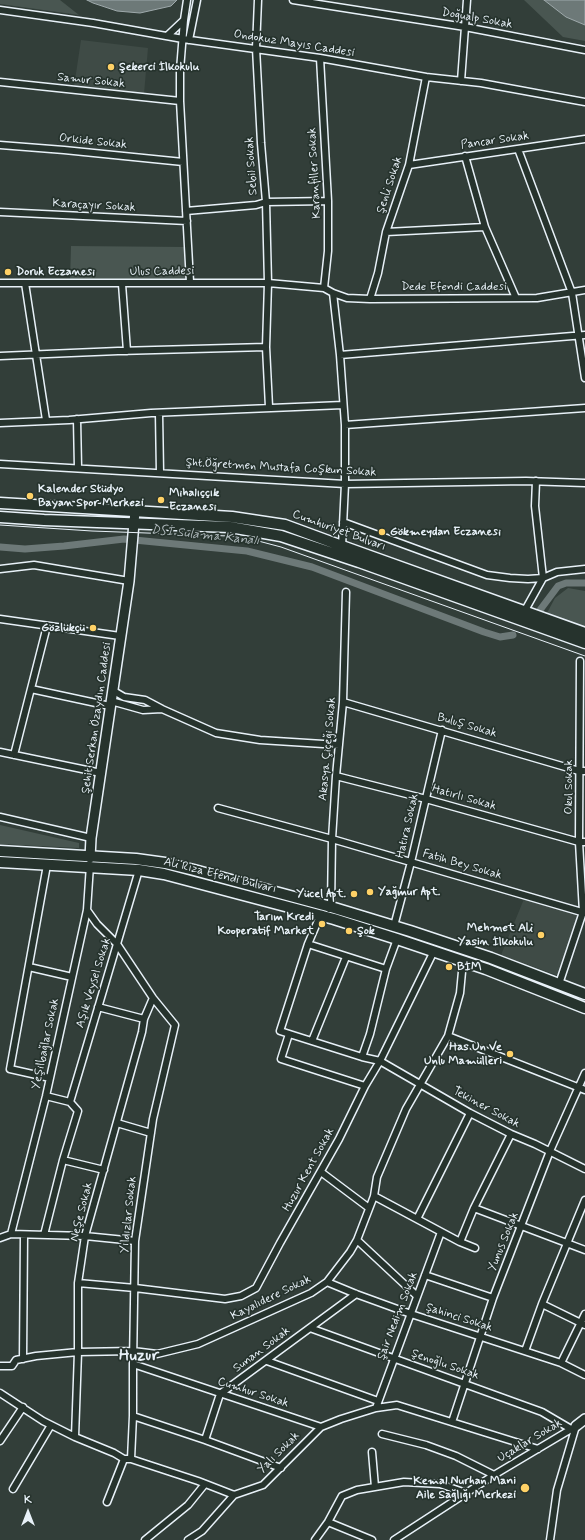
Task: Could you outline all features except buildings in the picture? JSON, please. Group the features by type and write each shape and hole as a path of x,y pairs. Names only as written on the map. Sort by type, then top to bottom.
{"main road":[{"name":"Cumhuriyet Bulvarı","path":"0,503 232,517 285,524 342,546 585,633"},
{"name":"Şehit Serkan Özaydın Caddesi","path":"90,862 91,838 129,581 135,511"},
{"name":"Cumhuriyet Bulvarı","path":"0,517 230,527 281,536 359,562 585,643"},
{"name":"Ali Rıza Efendi Bulvarı","path":"0,851 90,862 164,874 320,916 397,939 463,961 585,1008"},
{"name":"Ali Rıza Efendi Bulvarı","path":"0,862 47,865 131,859 165,863 331,907 394,926 491,958 585,994"},
{"path":"573,1427 585,1419"}],"street":[{"path":"186,39 184,20 187,0"},
{"name":"Sebil Sokak","path":"258,0 256,48 266,202 268,283 266,347 269,407"},
{"name":"Doğualp Sokak","path":"293,0 465,27 585,50"},
{"path":"462,81 468,0"},
{"path":"190,282 180,101 180,70 186,39 196,3"},
{"name":"Ondokuz Mayıs Caddesi","path":"0,10 320,58 426,77 481,83 585,102"},
{"path":"167,36 184,20"},
{"name":"Karanfiller Sokak","path":"320,58 328,201 328,251 324,288"},
{"name":"Şenli Sokak","path":"370,299 378,273 386,232 409,165 426,77"},
{"name":"Samur Sokak","path":"0,82 180,101"},
{"name":"Pancar Sokak","path":"409,165 585,140"},
{"name":"Orkide Sokak","path":"0,145 183,162"},
{"path":"518,149 572,293 582,335 585,378"},
{"path":"465,156 486,227 516,298"},
{"path":"186,212 256,205 266,202 328,201"},
{"name":"Karaçayır Sokak","path":"0,212 187,221"},
{"path":"386,232 486,227"},
{"name":"Ulus Caddesi","path":"0,283 268,283 324,288"},
{"path":"25,283 46,420"},
{"path":"122,284 127,351"},
{"name":"Dede Efendi Caddesi","path":"324,288 347,298 370,299 537,298 585,290"},
{"path":"333,293 340,355 345,425 345,484 342,546"},
{"path":"340,355 582,335"},
{"path":"0,356 36,356 127,351 266,347"},
{"path":"0,423 269,407 343,405"},
{"path":"345,425 585,408"},
{"path":"159,413 160,473"},
{"path":"77,419 78,468"},
{"name":"Şht.Öğretmen Mustafa Coşkun Sokak","path":"0,464 345,484 536,482 585,483"},
{"path":"524,612 542,578 535,506 536,482"},
{"path":"343,522 488,575 519,579 542,578 557,572 583,571"},
{"path":"0,569 34,565 129,581"},
{"name":"Akasya Çiçeği Sokak","path":"331,907 332,839 343,702 346,592"},
{"path":"0,619 120,636"},
{"path":"14,756 47,626"},
{"name":"Okul Sokak","path":"580,662 584,912"},
{"path":"31,689 143,710 162,709"},
{"path":"112,690 124,697 145,700 162,709 216,732 260,740 339,745"},
{"name":"Buluş Sokak","path":"343,702 582,771"},
{"name":"Hatıra Sokak","path":"394,926 411,862 442,730"},
{"path":"0,752 101,773"},
{"name":"Hatırlı Sokak","path":"336,776 426,798 582,842"},
{"name":"Fatih Bey Sokak","path":"218,808 332,839 584,912"},
{"path":"0,817 91,838"},
{"name":"Yeşilbağlar Sokak","path":"11,1234 46,1096 87,910 90,862"},
{"path":"47,865 10,1069 50,1078"},
{"name":"Aşık Veysel Sokak","path":"70,1102 139,870"},
{"path":"331,907 320,916 308,944 386,969"},
{"path":"87,910 97,924 117,944 153,998"},
{"path":"559,984 584,912"},
{"path":"362,1057 386,969 397,939"},
{"name":"Tekiner Sokak","path":"308,944 280,1031 362,1057 380,1061 470,1113 585,1169"},
{"name":"Huzur Kent Sokak","path":"78,1283 226,1299 241,1296 256,1288 280,1243 340,1140 365,1086 380,1061 434,951"},
{"path":"312,1041 346,957"},
{"name":"Kayalıdere Sokak","path":"0,1366 12,1366 16,1360 36,1356 78,1352 133,1351 158,1354 198,1344 311,1293 326,1282 350,1252 357,1240 374,1196 377,1177 406,1109 419,1083 448,1036 460,993 463,961"},
{"path":"29,968 72,977"},
{"name":"Neşe Sokak","path":"75,1437 78,1352 78,1283 85,1236 117,1124 142,1032 144,1019 153,998"},
{"name":"Yıldızlar Sokak","path":"131,1460 135,1240 151,1133 175,1025 153,998"},
{"path":"98,1007 144,1019"},
{"path":"289,1034 280,1059 365,1086"},
{"path":"448,1036 582,1088"},
{"name":"Yunus Sokak","path":"452,1422 493,1298 522,1227 550,1151 582,1088 585,1073"},
{"path":"44,1235 78,1111 70,1102 46,1096"},
{"path":"418,1219 470,1113"},
{"path":"117,1124 151,1133"},
{"path":"460,1242 474,1208 511,1134"},
{"path":"64,1160 104,1170"},
{"path":"321,1172 369,1208"},
{"path":"374,1196 460,1242 475,1248"},
{"path":"525,1351 542,1304 585,1200"},
{"path":"474,1208 585,1250"},
{"name":"Şair Nedim Sokak","path":"376,1408 441,1232"},
{"path":"0,1238 11,1234 85,1236 135,1240"},
{"path":"23,1358 24,1235"},
{"path":"357,1240 418,1296"},
{"path":"425,1275 493,1298"},
{"name":"Şahinci Sokak","path":"326,1282 411,1314 561,1363 585,1375"},
{"name":"Sunan Sokak","path":"220,1394 267,1361 356,1294"},
{"path":"542,1304 583,1324"},
{"path":"561,1363 583,1324 585,1314"},
{"name":"Şenoğlu Sokak","path":"310,1328 394,1359 464,1382 542,1412 573,1427"},
{"path":"267,1361 378,1400"},
{"name":"Cumhur Sokak","path":"133,1364 321,1427"},
{"path":"0,1393 51,1425 75,1437 114,1453 124,1459 205,1484 234,1495 202,1531 188,1540"},
{"path":"205,1440 220,1394"},
{"name":"Yalı Sokak","path":"234,1495 262,1485 321,1427 376,1408 398,1405 538,1449"},
{"path":"0,1441 23,1407"},
{"path":"133,1416 205,1440 280,1468"},
{"path":"13,1488 51,1425"},
{"path":"550,1540 557,1490 573,1427"},
{"name":"Uçaklar Sokak","path":"394,1540 494,1475 573,1427"},
{"path":"382,1434 456,1456 494,1475"},
{"path":"372,1452 375,1487"},
{"path":"107,1502 124,1459"},
{"path":"315,1540 328,1522 342,1496 357,1490 404,1482 440,1484 466,1493"},
{"path":"146,1540 188,1505 205,1484"},
{"path":"328,1522 372,1540"}],"shaded area":[{"path":"0,0 60,0 79,15 0,4"},
{"path":"87,0 177,0 171,6 140,13 117,11"},
{"path":"524,0 585,0 585,41 563,37"},
{"path":"544,0 585,0 585,25 566,17"},
{"name":"Şekerci İlkokulu","path":"81,40 148,48 144,94 74,87"},
{"path":"71,246 185,247 186,279 70,281"},
{"path":"568,588 585,591 585,627 547,613 555,598"},
{"path":"0,825 79,843 79,848 0,844"},
{"name":"Mehmet Ali Yasin İlkokulu","path":"524,899 580,915 559,976 501,955"}],"waterway":[{"name":"DSİ Sulama Kanalı","path":"0,547 25,549 124,539 247,551 312,567 484,632 500,637 513,635"},
{"name":"DSİ Sulama Kanalı","path":"540,610 558,586 566,583 585,583"}],"tram line":[{"path":"0,525 247,538 281,547 585,656"}],"place":[{"name":"Şekerci İlkokulu","path":"111,67"},
{"name":"Doruk Eczanesi","path":"8,272"},
{"name":"Kalender Stüdyo Bayan Spor Merkezi","path":"30,496"},
{"name":"Mihalıççık Eczanesi","path":"161,500"},
{"name":"Gökmeydan Eczanesi","path":"382,532"},
{"name":"Gözlükçü","path":"93,628"},
{"name":"Yağmur Apt.","path":"370,892"},
{"name":"Yücel Apt.","path":"354,894"},
{"name":"Tarım Kredi Kooperatif Market","path":"322,924"},
{"name":"Şok","path":"349,931"},
{"name":"Mehmet Ali Yasin İlkokulu","path":"541,935"},
{"name":"BİM","path":"449,967"},
{"name":"Has Un Ve Unlu Mamülleri","path":"510,1054"},
{"name":"Kemal Nurhan Mani Aile Sağlığı Merkezi","path":"525,1488"}],"district":[{"name":"Huzur","path":"139,1357"}]}
